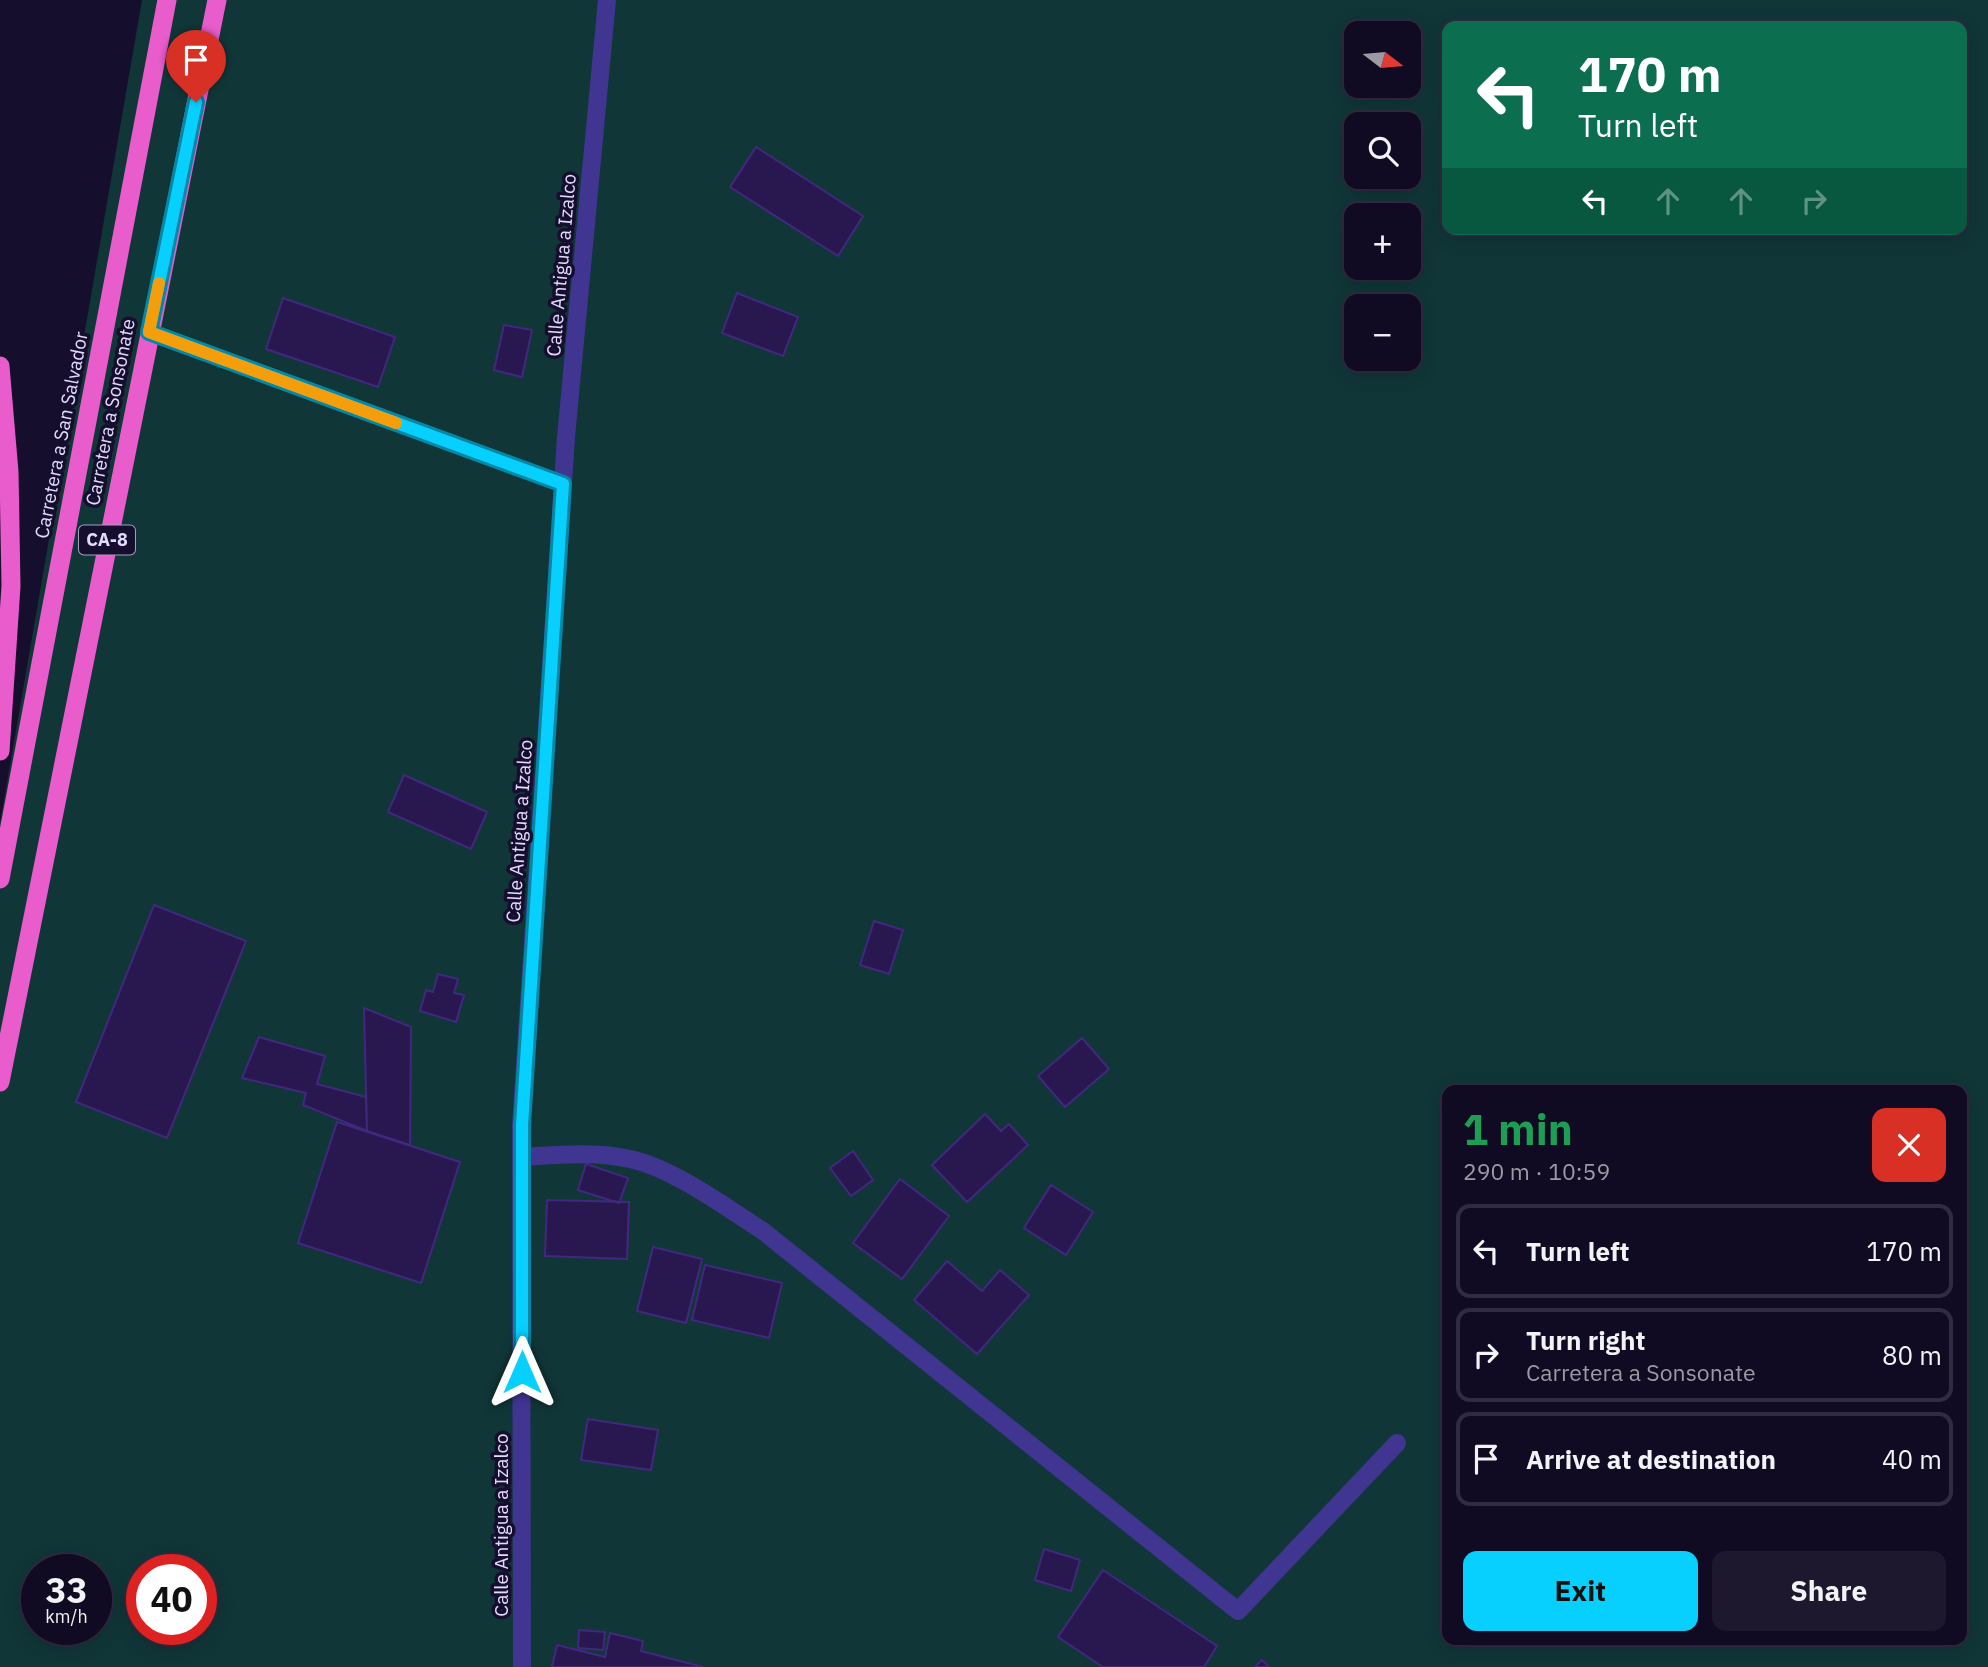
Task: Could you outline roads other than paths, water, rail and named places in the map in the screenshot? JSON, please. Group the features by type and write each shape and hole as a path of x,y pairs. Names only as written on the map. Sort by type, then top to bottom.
{"highway":[{"name":"Carretera a San Salvador","path":"0,880 167,0"},
{"name":"Carretera a Sonsonate","path":"0,1082 218,0"},
{"path":"0,366 9,472 11,586 0,751"}],"street":[{"name":"Calle Antigua a Izalco","path":"522,1667 523,1096 563,484 607,0"},
{"path":"522,1157 598,1155 632,1159 685,1183 763,1231 1238,1611 1397,1443"}],"lane":[{"path":"149,332 563,484"}]}
